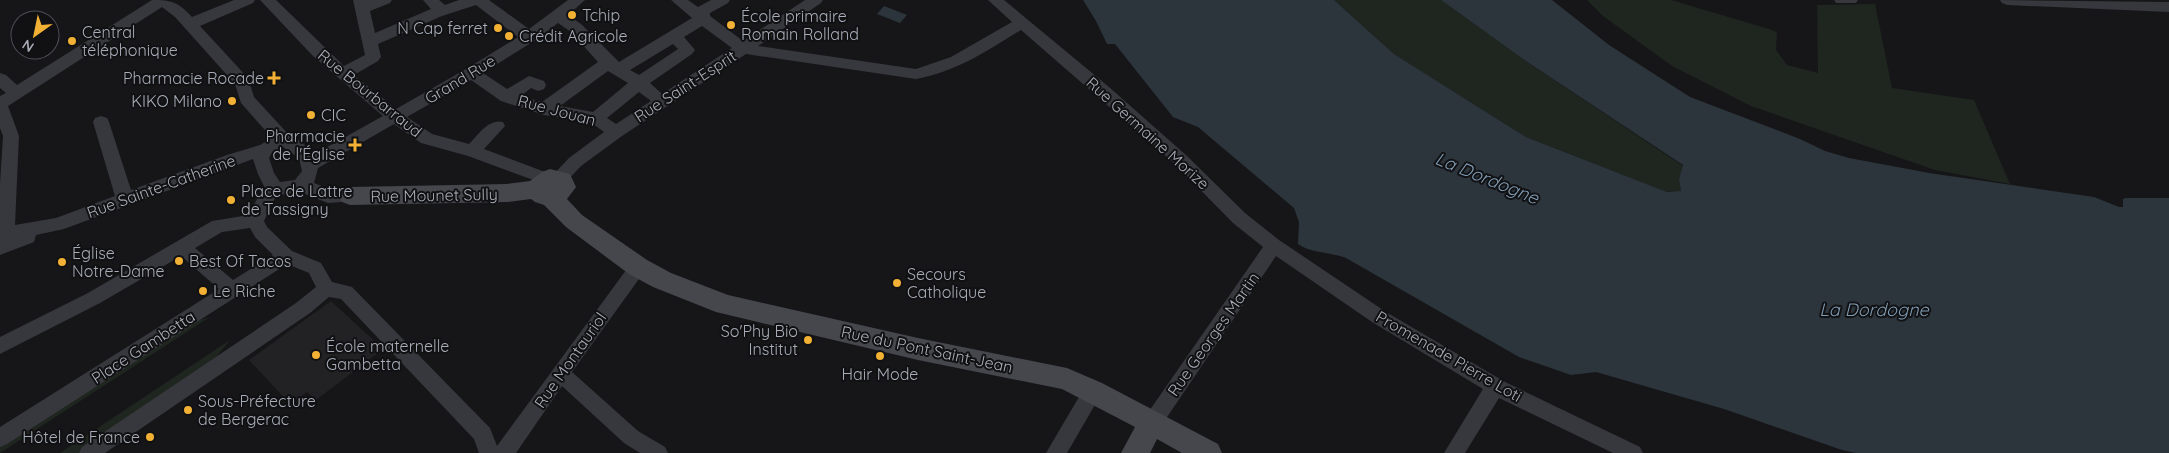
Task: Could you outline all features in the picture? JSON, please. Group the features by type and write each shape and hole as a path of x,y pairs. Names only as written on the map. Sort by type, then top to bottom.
{"street":[{"path":"2,239 11,136 0,105 161,0 180,13 242,82 247,99 283,139 296,144 311,164 311,174 301,186 288,190 274,189"},
{"path":"190,24 248,0"},
{"name":"Rue Bourbarraud","path":"267,0 343,74 395,117 427,139 472,151 552,186"},
{"path":"343,74 373,57 361,4 385,0"},
{"path":"369,42 436,5 443,11 474,0"},
{"path":"478,0 529,37"},
{"path":"678,0 702,20 743,48 766,53 916,74 934,72 951,65 1021,23"},
{"path":"702,20 703,11 723,0"},
{"name":"Rue Saint-Esprit","path":"552,186 575,162 616,132 816,0"},
{"name":"Rue Germaine Morize","path":"995,0 1103,91 1181,160 1239,218 1273,245"},
{"path":"1841,0 1851,0"},
{"path":"2007,0 2169,7"},
{"path":"566,6 576,28 613,67 639,83 661,101"},
{"name":"Grand Rue","path":"311,164 472,73 529,37 566,6"},
{"path":"544,109 613,67 675,36 702,20"},
{"path":"596,118 639,83 687,50 675,36"},
{"name":"Rue Jouan","path":"472,73 507,97 544,109 596,118 616,132"},
{"path":"1,82 16,93"},
{"path":"507,97 529,82 538,85"},
{"path":"101,122 125,199"},
{"path":"472,151 497,126"},
{"path":"274,189 261,158 265,150 283,139"},
{"name":"Rue Sainte-Catherine","path":"2,239 58,224 233,159 265,150"},
{"name":"Rue Mounet Sully","path":"301,186 328,196 350,196 508,193 552,186"},
{"name":"Rue du Pont Saint-Jean","path":"552,186 574,221 638,266 662,280 725,305 918,349 1067,379 1208,453"},
{"path":"255,221 268,196 274,189"},
{"path":"0,346 94,298 218,226 255,221"},
{"path":"255,221 262,232 286,256 314,268 326,289"},
{"name":"Promenade Pierre Loti","path":"1273,245 1379,317 1498,388 1633,453"},
{"name":"Rue Georges Martin","path":"1152,423 1273,245"},
{"path":"182,247 232,290"},
{"name":"Place Gambetta","path":"0,438 286,256"},
{"name":"Rue Montauriol","path":"502,453 507,450 638,266"},
{"path":"89,453 303,308 326,289 346,292 483,434 489,453"},
{"path":"560,373 632,437 658,453"},
{"path":"1454,453 1494,391 1498,388"},
{"path":"1056,453 1093,391"},
{"path":"1135,453 1152,423"}],"shaded area":[{"path":"1334,0 1441,0 1523,59 1683,166 1679,179 1681,191 1667,192 1526,137 1394,54"},
{"path":"1587,0 1671,0 1769,29 1777,32 1776,50 1787,65 1818,73 1817,5 1875,4 1892,88 1974,100 2010,184 1935,170 1751,106 1672,66 1603,16"},
{"name":"École maternelle Gambetta","path":"331,301 383,349 316,400 307,392 290,404 249,360"},
{"path":"210,317 0,453 0,444 181,326"},
{"path":"230,340 212,362 79,453 60,453"}],"water":[{"name":"La Dordogne","path":"1083,0 1334,0 1394,54 1526,137 1667,192 1681,191 1679,179 1683,165 1523,59 1441,0 1552,0 1609,45 1690,97 1800,139 1825,151 1849,158 1929,173 2094,197 2119,207 2123,207 2123,199 2126,198 2169,198 2169,453 1856,453 1842,450 1724,409 1596,372 1571,375 1519,357 1346,258 1308,249 1298,244 1299,222 1294,208 1198,127 1173,117 1115,44 1107,44"},
{"path":"884,6 907,15 900,23 877,14"}],"place":[{"name":"Tchip","path":"572,15"},
{"name":"École primaire Romain Rolland","path":"731,25"},
{"name":"N Cap ferret","path":"498,28"},
{"name":"Crédit Agricole","path":"509,36"},
{"name":"Central téléphonique","path":"72,41"},
{"name":"Pharmacie Rocade","path":"274,78"},
{"name":"KIKO Milano","path":"232,101"},
{"name":"CIC","path":"311,115"},
{"name":"Pharmacie de l'Église","path":"355,145"},
{"name":"Place de Lattre de Tassigny","path":"231,200"},
{"name":"Best Of Tacos","path":"179,261"},
{"name":"Église Notre-Dame","path":"62,262"},
{"name":"Secours Catholique","path":"897,283"},
{"name":"Le Riche","path":"203,291"},
{"name":"So'Phy Bio Institut","path":"808,340"},
{"name":"École maternelle Gambetta","path":"316,355"},
{"name":"Hair Mode","path":"880,356"},
{"name":"Sous-Préfecture de Bergerac","path":"188,410"},
{"name":"Hôtel de France","path":"150,437"}]}
